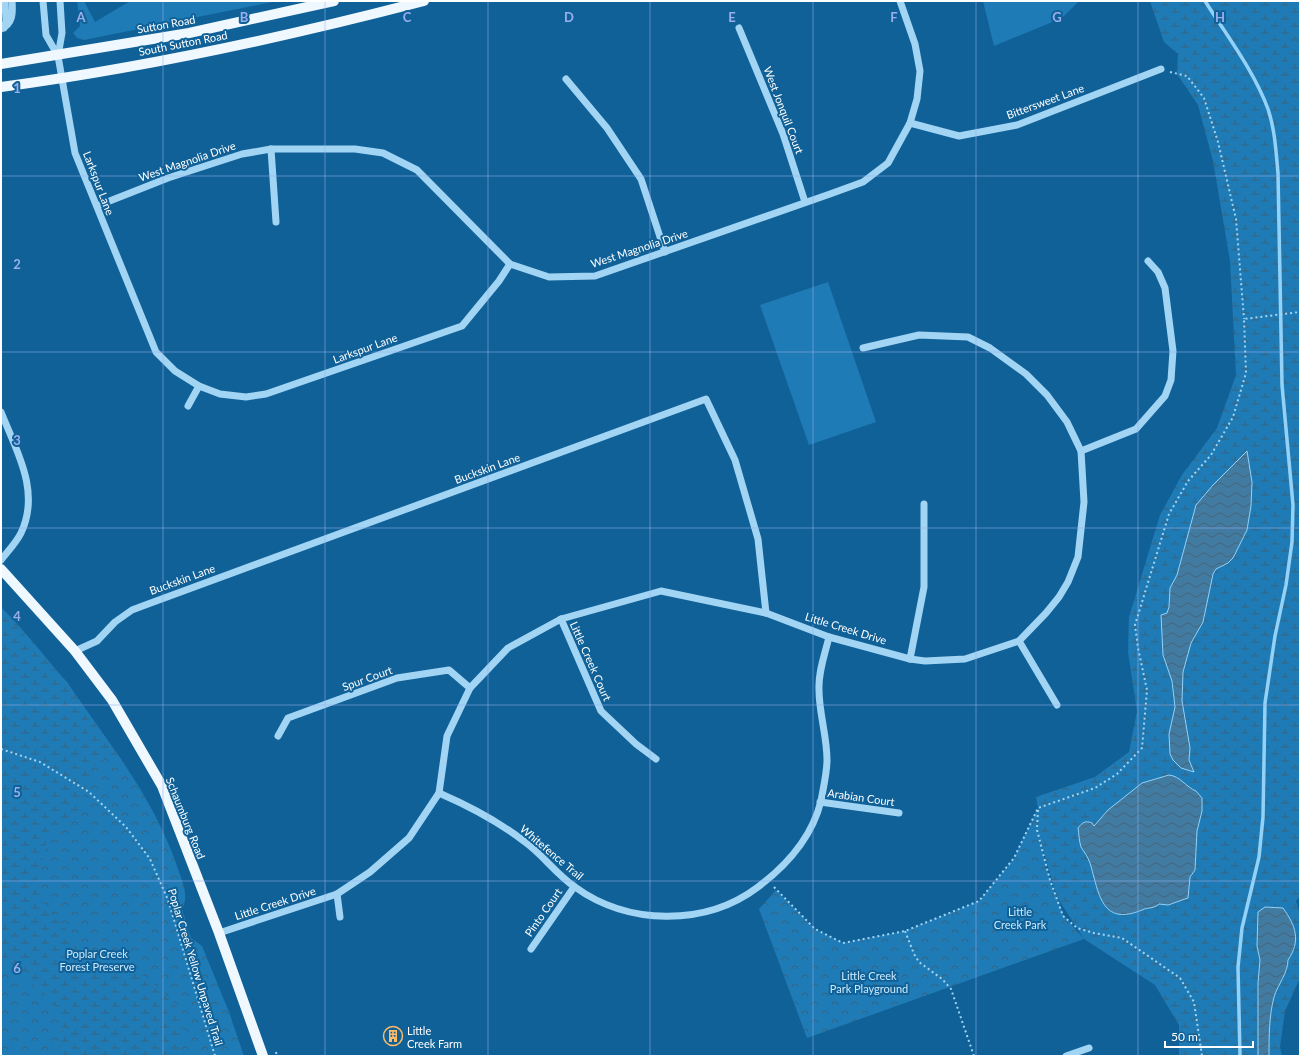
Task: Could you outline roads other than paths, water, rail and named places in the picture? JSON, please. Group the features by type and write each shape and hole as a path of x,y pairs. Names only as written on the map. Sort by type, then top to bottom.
{"main road":[{"name":"Sutton Road","path":"1,64 58,56 189,33 334,1"},
{"name":"South Sutton Road","path":"62,77 157,61 267,38 424,1"},
{"path":"1,87 62,77"},
{"name":"Schaumburg Road","path":"1,570 26,595 74,650 112,700 162,786 219,933 263,1056"}],"street":[{"path":"43,1 46,35 58,56"},
{"path":"58,56 62,32 60,1"},
{"name":"West Magnolia Drive","path":"97,206 212,162 242,154 271,149 355,149 383,153 417,170 510,264 549,277 595,276 863,182 888,163 910,124 917,99 920,71 915,44 900,1"},
{"path":"2,29 12,20 9,2"},
{"name":"West Jonquil Court","path":"738,28 783,134 805,202"},
{"name":"Larkspur Lane","path":"58,56 75,153 156,352 175,371 199,386 220,394 246,397 266,394 462,326 500,281 510,264"},
{"name":"Bittersweet Lane","path":"910,124 959,136 1017,125 1161,69"},
{"path":"566,79 607,128 641,179 665,252"},
{"path":"271,149 276,222"},
{"path":"1081,451 1136,429 1165,396 1171,380 1173,351 1165,288 1158,272 1148,261"},
{"name":"Little Creek Drive","path":"219,933 337,894 370,872 409,838 438,793 447,736 470,688 508,648 561,619 661,590 766,613 829,637 910,659 926,661 965,659 1019,641 1059,597 1068,582 1078,557 1084,502 1081,451 1067,422 1047,395 1026,374 990,348 968,337 919,335 863,348"},
{"path":"188,406 199,386"},
{"name":"Buckskin Lane","path":"74,650 97,641 115,622 132,610 706,399 735,460 758,539 766,613"},
{"path":"1,412 25,473 29,486 29,500 25,524 21,534 1,560"},
{"path":"910,659 924,587 924,504"},
{"name":"Little Creek Court","path":"561,619 601,711 636,744 656,759"},
{"name":"Whitefence Trail","path":"438,793 470,807 510,830 527,843 574,887 615,909 633,913 681,916 716,909 753,891 768,880 792,857 800,845 820,802 827,760 819,689 821,671 829,637"},
{"path":"1019,641 1057,705"},
{"name":"Spur Court","path":"278,736 288,718 396,678 448,670 470,688"},
{"name":"Arabian Court","path":"820,802 899,813"},
{"name":"Pinto Court","path":"531,949 574,887"},
{"path":"337,894 340,917"},
{"path":"1066,1056 1089,1048"}],"water":[{"path":"1247,451 1252,482 1251,506 1247,530 1233,558 1228,563 1216,569 1213,574 1203,622 1191,643 1183,672 1182,701 1190,748 1189,760 1194,772 1181,768 1173,760 1170,754 1169,734 1175,707 1172,681 1163,655 1161,615 1167,613 1169,607 1170,588 1177,575 1196,505 1213,485"},
{"path":"1169,775 1180,779 1196,791 1202,798 1202,811 1197,831 1195,870 1190,877 1188,898 1168,905 1159,904 1155,907 1128,914 1118,914 1110,911 1100,896 1089,861 1081,847 1078,828 1082,823 1086,822 1092,823 1094,826 1108,810 1142,783"},
{"path":"1265,907 1283,908 1294,927 1296,940 1295,946 1288,960 1285,974 1272,1004 1269,1056 1258,1056 1258,983 1260,960 1257,946 1258,912"}],"waterway":[{"path":"1205,1 1240,54 1255,81 1268,109 1274,133 1278,173 1282,385 1293,505 1292,542 1286,585 1275,636 1265,703 1263,817 1259,857 1242,928 1238,967 1240,1056"}],"place":[{"name":"Little Creek Farm","path":"393,1036"}],"park label":[{"name":"Little Creek Park","path":"1020,917"},
{"name":"Poplar Creek Forest Preserve","path":"97,959"},
{"name":"Little Creek Park Playground","path":"869,981"}]}
